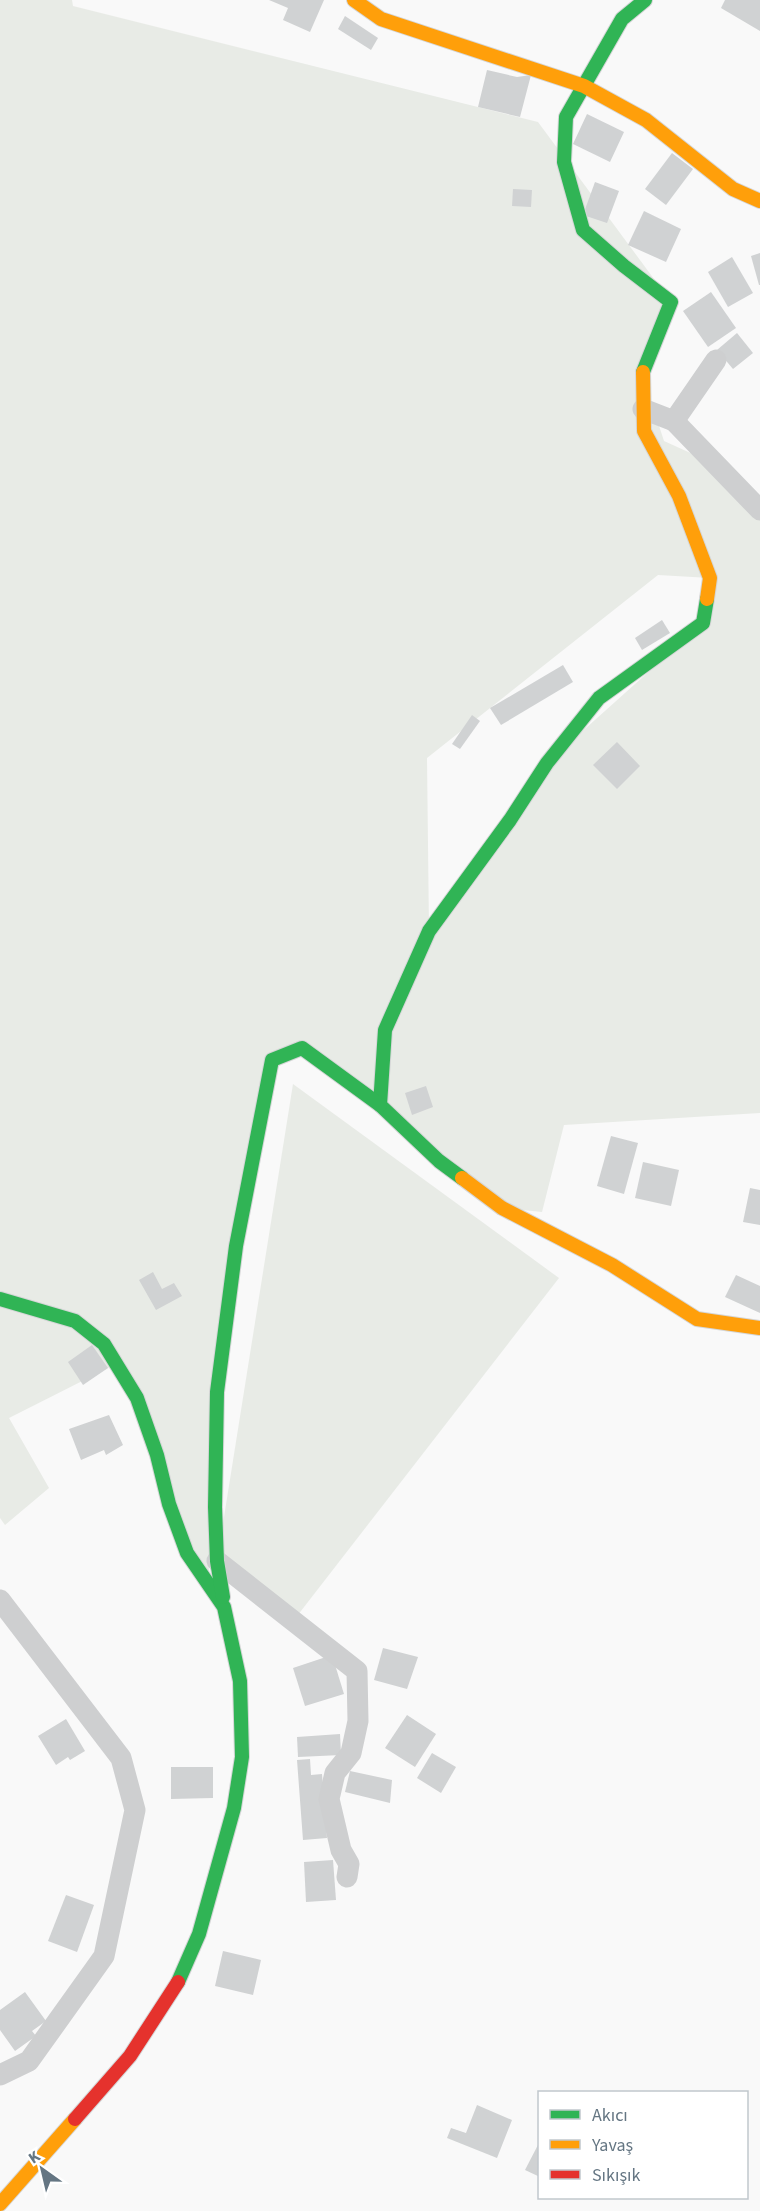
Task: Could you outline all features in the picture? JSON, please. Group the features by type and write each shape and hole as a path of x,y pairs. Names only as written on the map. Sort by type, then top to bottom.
{"street":[{"path":"354,0 381,18 584,86 646,120 733,189 760,201"},
{"path":"380,1106 385,1030 429,931 510,820 547,763 599,698 668,650 703,622 710,578 679,496 644,431 642,374 671,302 624,266 583,230 564,162 566,117 622,19 645,0"},
{"path":"674,421 716,360"},
{"path":"643,409 674,421 760,510"},
{"path":"0,2204 129,2056 178,1983 199,1934 234,1808 242,1757 240,1681 216,1561 217,1392 236,1246 272,1060 302,1048 380,1106 439,1161 502,1208 612,1265 697,1319 760,1328"},
{"path":"0,1299 75,1321 104,1344 137,1398 158,1455 169,1504 187,1553 225,1607"},
{"path":"216,1561 357,1671 358,1721 351,1752 335,1773 329,1799 341,1850 349,1864 347,1877"},
{"path":"0,1600 122,1758 135,1810 104,1956 29,2061 0,2075"}],"shaded area":[{"path":"0,0 72,0 73,6 538,122 671,302 642,374 664,441 717,465 760,520 760,1113 564,1125 542,1212 502,1208 366,1095 302,1048 272,1060 228,1307 208,1583 116,1364 9,1418 49,1488 5,1525 0,1518","holes":["658,575 710,578 703,623 547,763 429,930 427,758"]},
{"path":"293,1084 559,1278 294,1620 217,1561"}],"building":[{"path":"269,0 324,0 310,32 283,20 288,8"},
{"path":"725,0 760,0 760,31 721,8"},
{"path":"345,16 378,38 371,50 338,29"},
{"path":"487,70 517,77 531,75 520,117 478,107"},
{"path":"587,114 624,132 610,162 573,144"},
{"path":"672,153 693,169 666,205 645,189"},
{"path":"595,182 619,191 607,223 583,215"},
{"path":"513,189 532,190 531,207 512,206"},
{"path":"644,211 681,229 666,262 628,245"},
{"path":"760,253 760,285 759,285 751,256"},
{"path":"732,257 753,293 728,307 708,272"},
{"path":"711,292 736,328 708,347 683,311"},
{"path":"737,333 753,353 733,369 717,350"},
{"path":"662,620 670,633 642,650 635,638"},
{"path":"563,665 573,682 501,725 490,708"},
{"path":"472,715 480,721 460,749 452,744"},
{"path":"617,742 640,766 617,789 593,765"},
{"path":"426,1086 433,1107 412,1115 405,1093"},
{"path":"611,1136 638,1143 624,1194 597,1186"},
{"path":"643,1162 679,1170 671,1206 635,1198"},
{"path":"750,1188 760,1190 760,1225 743,1222"},
{"path":"153,1272 162,1289 174,1283 182,1296 156,1310 139,1280"},
{"path":"736,1275 760,1286 760,1313 725,1297"},
{"path":"92,1345 108,1368 83,1385 68,1362"},
{"path":"109,1415 123,1445 106,1455 104,1450 81,1460 69,1429"},
{"path":"383,1648 418,1657 407,1689 374,1680"},
{"path":"332,1655 344,1694 305,1706 293,1668"},
{"path":"407,1715 436,1734 415,1767 385,1748"},
{"path":"66,1719 85,1751 70,1760 68,1757 56,1765 38,1736"},
{"path":"340,1734 341,1755 298,1757 297,1737"},
{"path":"432,1753 456,1767 441,1793 417,1778"},
{"path":"310,1759 311,1775 322,1774 327,1838 303,1840 297,1760"},
{"path":"171,1767 213,1767 213,1798 171,1799"},
{"path":"350,1771 392,1780 390,1803 345,1792"},
{"path":"333,1860 336,1900 306,1902 304,1862"},
{"path":"66,1895 94,1905 77,1952 48,1941"},
{"path":"223,1951 261,1960 253,1995 215,1986"},
{"path":"25,1992 46,2021 32,2031 36,2036 15,2051 0,2030 0,2010"},
{"path":"477,2105 512,2120 497,2158 447,2138 451,2128 466,2133"},
{"path":"538,2145 538,2176 525,2170"}],"traffic: fast":[{"path":"643,372 671,302 624,266 583,230 564,162 566,117 622,19 645,0"},
{"path":"462,1178 439,1161 380,1105 385,1030 429,931 510,820 547,763 599,698 703,623 707,599"},
{"path":"223,1597 217,1561 215,1507 217,1392 236,1246 272,1060 302,1048 380,1105"},
{"path":"0,1299 75,1321 104,1344 137,1398 157,1455 169,1504 187,1553 224,1607 240,1681 242,1757 234,1808 199,1934 178,1982"}],"traffic: slow":[{"path":"354,0 381,19 584,86 646,120 733,189 760,201"},
{"path":"643,372 644,431 679,496 710,578 707,599"},
{"path":"462,1178 502,1208 612,1265 697,1319 760,1328"},
{"path":"0,2204 75,2119"}],"traffic: jam":[{"path":"75,2119 130,2056 178,1982"}]}
